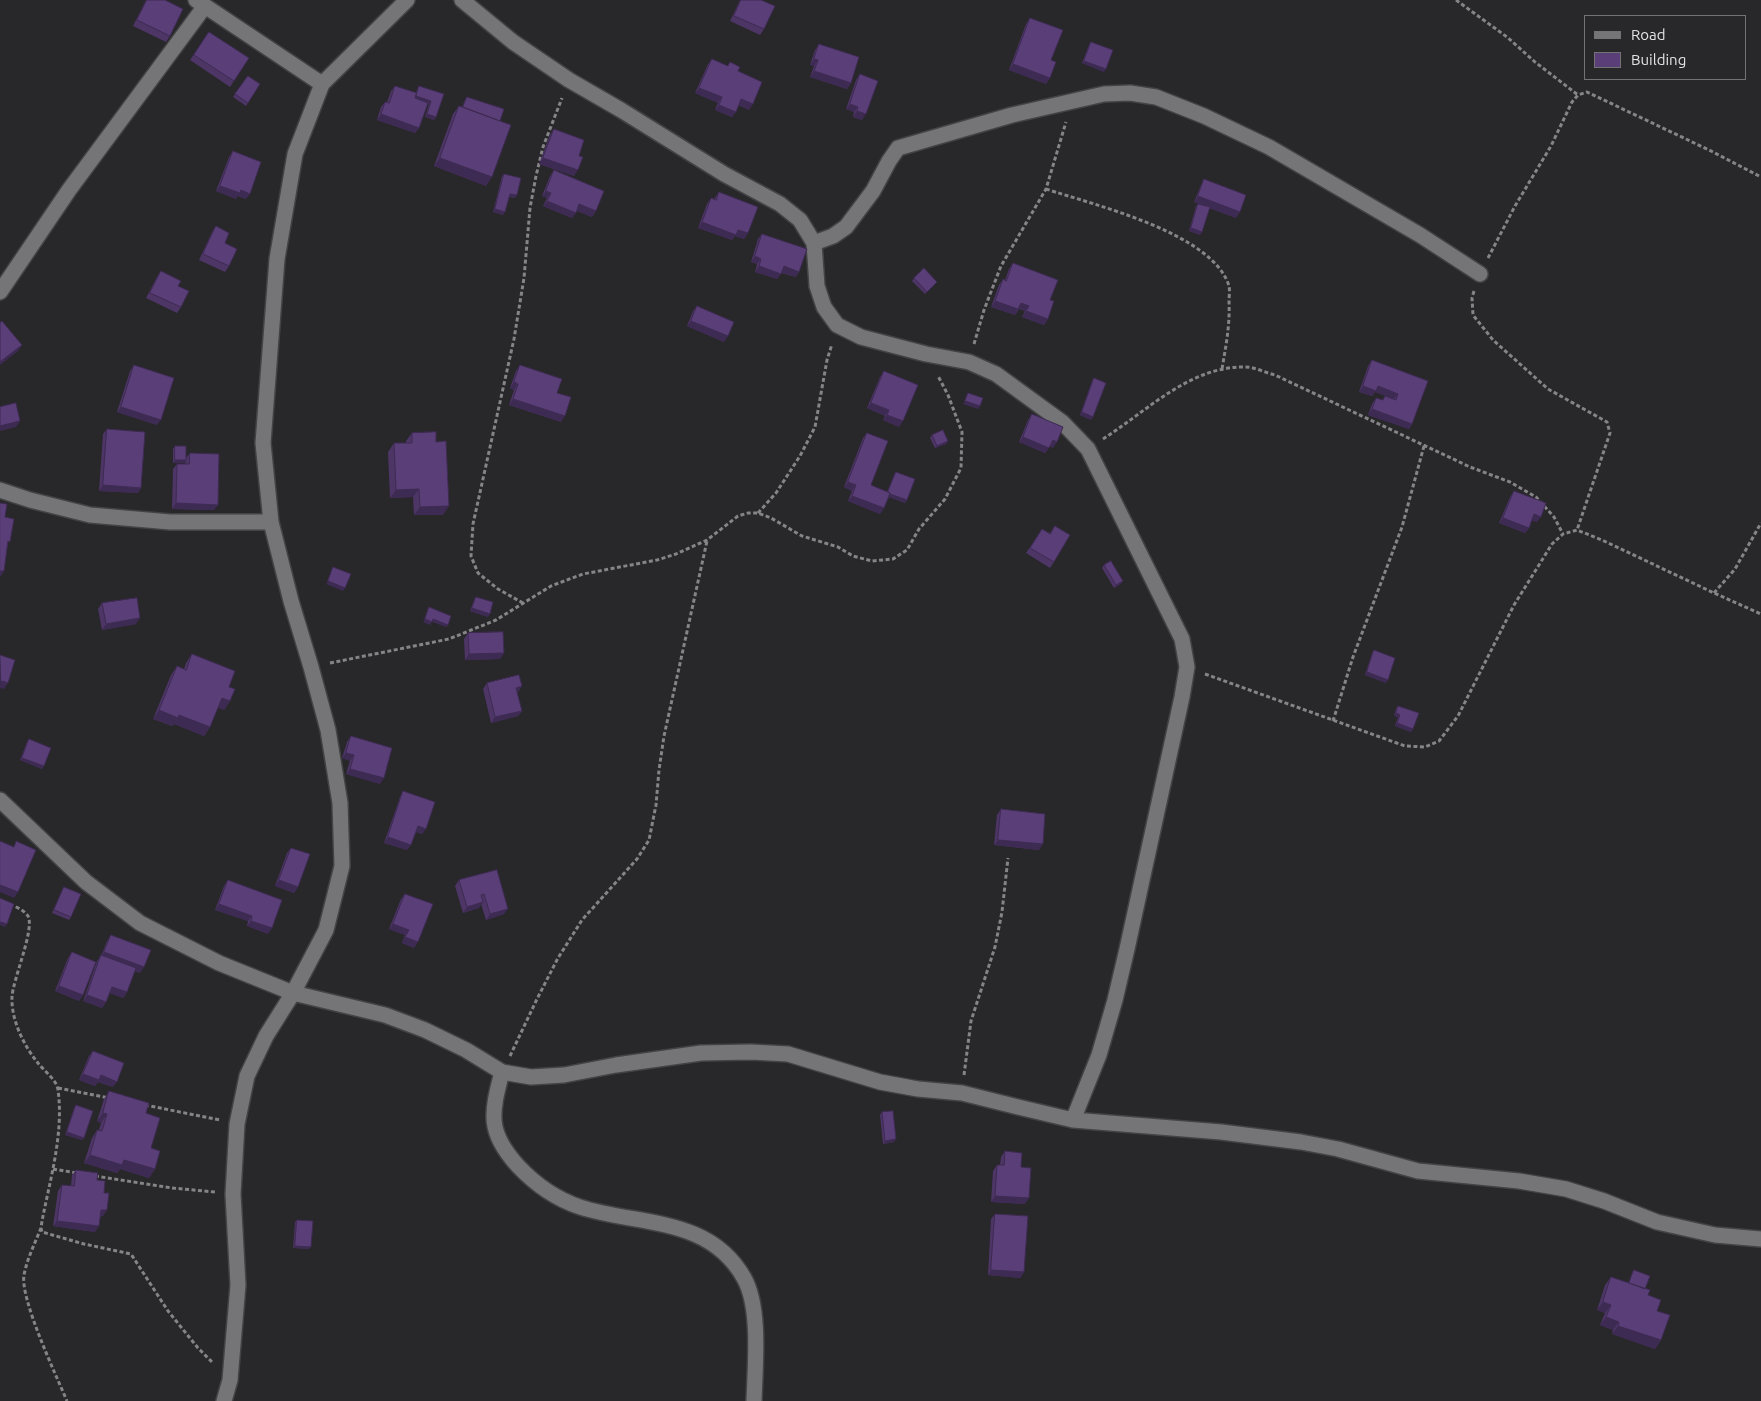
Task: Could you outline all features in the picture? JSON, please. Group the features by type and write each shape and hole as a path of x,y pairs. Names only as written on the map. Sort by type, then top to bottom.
{"street":[{"path":"224,1401 230,1380 238,1285 233,1194 237,1124 247,1076 266,1036 293,993 326,930 342,866 340,803 328,730 291,601 271,522 263,443 277,259 295,154 322,84 407,0"},
{"path":"462,0 513,42 569,80 724,174 780,204 800,220 814,243 817,286 824,307 837,325 862,337 926,354 969,362 996,374 1062,422 1088,449 1182,640 1187,667 1158,811 1115,1000 1100,1055 1073,1120"},
{"path":"0,292 200,3 322,84"},
{"path":"814,243 833,236 846,227 872,191 888,161 898,148 1012,115 1104,94 1130,93 1156,97 1204,116 1269,147 1420,236 1480,274"},
{"path":"0,490 30,500 90,515 170,522 271,522"},
{"path":"1,802 86,882 140,923 219,963 293,993 385,1015 425,1030 466,1050 502,1072 531,1078 564,1076 616,1065 691,1054 751,1052 788,1054 880,1082 918,1089 962,1093 1073,1120 1221,1132 1301,1142 1338,1149 1418,1171 1519,1181 1566,1189 1604,1201 1657,1222 1715,1235 1761,1239"},
{"path":"502,1072 493,1119 495,1133 507,1154 526,1175 548,1192 580,1207 686,1230 711,1243 730,1259 744,1277 753,1297 755,1345 754,1401"}],"path":[{"path":"1456,0 1507,37 1535,62 1578,95"},
{"path":"524,603 498,589 478,573 472,556 473,524 514,339 524,278 530,208 536,176 543,147 569,80"},
{"path":"1577,530 1610,433 1608,422 1548,389 1493,340 1473,315 1472,298 1480,274 1515,206 1551,146 1572,102 1578,95 1588,92 1761,177"},
{"path":"969,362 984,310 1002,266 1046,189 1072,101"},
{"path":"1046,189 1156,226 1190,244 1215,262 1229,286 1230,325 1222,369"},
{"path":"758,513 776,493 800,456 815,427 827,360 837,325"},
{"path":"311,667 449,640 496,620 551,586 583,574 657,560 694,547 707,540 738,516 748,513 758,513 771,518 802,536 838,547 853,556 872,561 893,559 908,550 919,529 946,499 962,468 962,432 948,395 926,354"},
{"path":"1088,449 1176,389 1200,375 1222,369 1247,367 1275,375 1470,467 1510,482 1536,497 1554,516 1563,534"},
{"path":"1333,721 1354,657 1402,527 1424,446"},
{"path":"1714,593 1734,569 1761,523"},
{"path":"1187,667 1405,746 1426,747 1439,741 1458,716 1514,605 1552,544 1563,534 1577,530 1602,540 1761,614"},
{"path":"502,1072 558,958 582,920 637,858 649,840 656,805 664,736 707,540"},
{"path":"962,1093 971,1021 995,947 1002,912 1008,858"},
{"path":"3,900 22,910 28,917 30,926 15,978 12,997 13,1015 28,1048 58,1088 58,1133 53,1169 41,1228 24,1274 24,1288 39,1334 67,1401"},
{"path":"58,1088 112,1098"},
{"path":"140,1104 237,1124"},
{"path":"53,1169 80,1173"},
{"path":"89,1175 172,1188 233,1194"},
{"path":"41,1228 42,1232 52,1235 131,1254 168,1311 198,1348 230,1380"}],"building":[{"path":"147,0 165,0 183,9 170,36 137,20"},
{"path":"741,0 761,0 775,6 764,29 734,16"},
{"path":"1030,18 1063,30 1051,60 1056,62 1050,78 1013,64"},
{"path":"209,32 249,58 234,81 194,55"},
{"path":"1091,42 1113,50 1106,69 1084,61"},
{"path":"819,44 859,57 851,83 814,71 818,60 814,59"},
{"path":"712,59 728,66 730,62 740,67 738,71 762,82 753,104 741,99 736,112 719,105 722,97 699,88"},
{"path":"860,74 878,81 866,114 857,111 858,107 850,104"},
{"path":"248,76 260,84 248,103 235,94"},
{"path":"395,86 417,93 415,98 428,103 419,128 381,114 385,102 389,103"},
{"path":"419,86 444,94 436,117 427,114 431,101 416,96"},
{"path":"467,97 504,109 500,121 463,107"},
{"path":"459,106 511,125 492,177 440,158"},
{"path":"554,129 584,140 579,156 583,157 578,170 543,158"},
{"path":"233,151 261,162 250,194 241,190 240,193 220,186"},
{"path":"554,170 604,191 596,211 579,204 576,213 547,201 551,193 546,191"},
{"path":"504,174 521,178 517,195 510,194 505,212 495,209"},
{"path":"1204,179 1246,195 1240,212 1198,196"},
{"path":"719,192 758,207 748,233 738,230 736,235 702,222 711,198 716,200"},
{"path":"1198,204 1210,207 1202,232 1191,228"},
{"path":"216,226 229,233 225,243 237,249 229,266 203,254"},
{"path":"762,234 807,249 799,272 784,266 781,274 759,266 761,259 755,256"},
{"path":"1013,263 1058,280 1050,300 1054,301 1048,319 1026,311 1029,306 1021,303 1018,309 995,301 1003,279 1006,281"},
{"path":"924,268 937,282 927,292 914,278"},
{"path":"161,271 181,281 178,286 189,291 181,307 150,293"},
{"path":"697,306 734,322 728,336 691,321"},
{"path":"2,321 22,345 0,362 0,323"},
{"path":"1372,360 1428,381 1412,424 1372,409 1376,398 1383,400 1385,396 1396,400 1398,394 1378,386 1376,391 1363,386"},
{"path":"134,365 174,378 161,420 121,407"},
{"path":"520,365 562,379 557,393 571,397 565,416 513,399 518,384 514,382"},
{"path":"884,371 918,385 903,421 887,415 889,410 871,403"},
{"path":"1094,378 1106,383 1093,417 1082,412"},
{"path":"968,393 983,398 980,406 965,401"},
{"path":"16,403 20,421 0,426 0,407"},
{"path":"1032,414 1063,427 1057,442 1053,440 1049,448 1023,437"},
{"path":"107,429 145,432 141,488 103,485"},
{"path":"943,430 948,441 937,446 932,435"},
{"path":"436,432 436,442 446,441 449,506 420,507 419,489 396,490 394,443 412,443 412,433"},
{"path":"867,433 888,441 871,485 890,493 884,508 852,496 856,485 848,482"},
{"path":"175,446 186,446 186,460 175,460"},
{"path":"190,453 219,454 218,505 176,503 177,464 189,464"},
{"path":"896,472 915,479 907,500 888,492"},
{"path":"1514,491 1546,503 1541,517 1534,514 1529,528 1503,518"},
{"path":"0,503 7,504 5,517 14,519 10,542 8,541 4,571 0,571"},
{"path":"1055,526 1070,535 1054,562 1030,548 1042,529 1050,534"},
{"path":"1111,561 1123,581 1116,585 1104,565"},
{"path":"333,567 351,574 345,588 328,581"},
{"path":"476,597 493,602 490,614 472,608"},
{"path":"137,598 140,618 106,624 102,603"},
{"path":"429,607 451,616 448,625 433,619 432,622 425,619"},
{"path":"503,632 504,653 469,654 468,633"},
{"path":"1374,650 1395,658 1388,680 1367,672"},
{"path":"192,654 235,671 229,687 235,689 230,701 222,698 210,727 179,715 178,718 159,710 177,666 186,670"},
{"path":"0,655 15,660 8,683 2,681 1,687"},
{"path":"519,675 522,686 516,688 522,711 495,717 487,683"},
{"path":"1398,706 1419,713 1413,729 1397,723 1400,715 1396,713"},
{"path":"351,736 392,748 384,778 350,769 354,755 346,753"},
{"path":"29,739 51,748 44,766 22,758"},
{"path":"403,791 435,802 426,829 418,826 411,845 388,837"},
{"path":"1001,809 1045,814 1043,844 998,840"},
{"path":"0,841 14,847 16,841 36,850 18,892 0,885"},
{"path":"291,848 310,854 298,887 279,880"},
{"path":"497,870 508,909 490,914 484,894 481,895 483,902 467,907 459,880"},
{"path":"228,880 282,900 272,928 251,921 252,916 219,904"},
{"path":"64,887 81,894 71,917 54,910"},
{"path":"405,894 433,904 418,942 405,937 409,930 393,924"},
{"path":"0,898 14,904 7,924 0,922"},
{"path":"111,935 151,950 144,967 104,952"},
{"path":"72,952 96,962 83,995 59,986"},
{"path":"101,955 136,968 127,992 112,987 106,1002 87,995"},
{"path":"93,1051 124,1063 117,1082 101,1075 99,1080 83,1074"},
{"path":"109,1091 149,1103 146,1113 160,1118 151,1148 160,1151 155,1169 124,1160 122,1165 90,1155 97,1130 102,1131 107,1114 103,1113"},
{"path":"76,1105 93,1111 84,1138 67,1132"},
{"path":"893,1111 896,1139 885,1141 882,1112"},
{"path":"1005,1151 1022,1153 1021,1167 1031,1168 1029,1198 995,1196 997,1165 1004,1165"},
{"path":"76,1170 98,1173 97,1180 105,1181 104,1193 109,1193 107,1210 101,1210 99,1226 57,1221 62,1185 74,1186"},
{"path":"995,1214 1028,1216 1024,1272 991,1270"},
{"path":"297,1220 313,1221 311,1247 295,1246"},
{"path":"1634,1270 1650,1276 1645,1289 1629,1283"},
{"path":"1611,1277 1650,1290 1648,1295 1661,1300 1657,1311 1670,1315 1661,1340 1618,1326 1619,1322 1606,1317 1611,1305 1603,1302"}]}
